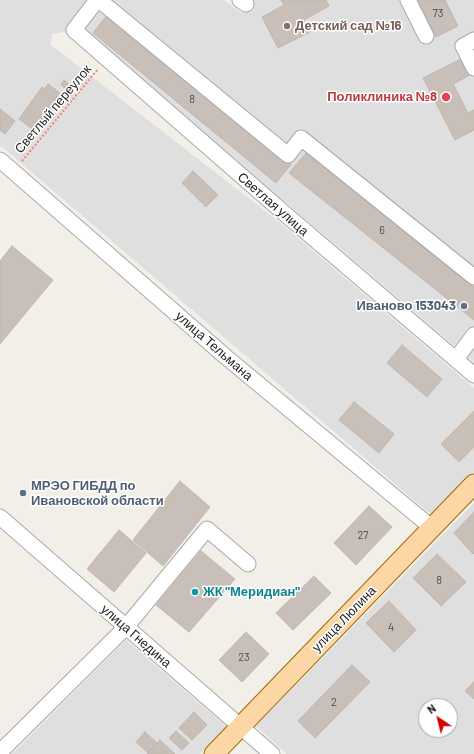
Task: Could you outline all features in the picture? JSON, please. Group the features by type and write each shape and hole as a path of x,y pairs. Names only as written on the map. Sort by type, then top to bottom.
{"main road":[{"name":"улица Люлина","path":"214,754 242,727 431,527 474,484"}],"street":[{"name":"Светлая улица","path":"98,0 74,30 284,213 474,375"},
{"path":"98,0 288,155 301,138 474,277"},
{"path":"408,0 426,36"},
{"path":"474,40 463,46 474,68"},
{"name":"улица Тельмана","path":"0,160 226,357 431,527"},
{"path":"456,359 474,335"},
{"name":"улица Гнедина","path":"0,518 272,754"},
{"path":"0,752 126,627 207,529 248,564"}],"path":[{"name":"Светлый переулок","path":"13,171 107,59"}],"shaded area":[{"path":"0,0 224,0 240,12 254,10 253,0 474,0 474,362 290,206 64,32 52,34 51,45 278,221 474,388 474,472 430,514 0,145"},
{"path":"474,503 474,754 287,754 256,726"},
{"path":"126,640 227,727 200,754 12,754"}],"building":[{"name":"Детский сад №16","path":"281,0 326,0 329,6 304,20 310,32 278,48 262,17 284,5"},
{"path":"418,0 445,0 458,26 436,37"},
{"path":"108,14 291,164 276,183 93,33"},
{"name":"Поликлиника №8","path":"463,58 472,74 453,84 468,113 474,110 474,130 455,140 423,78"},
{"path":"64,80 74,88 70,92 61,85"},
{"path":"48,84 60,93 55,99 57,101 35,131 19,119 42,87 45,89"},
{"path":"0,109 15,121 5,134 0,130"},
{"path":"306,153 474,287 474,320 289,173"},
{"path":"193,171 218,195 206,207 182,183"},
{"path":"12,246 53,280 0,344 0,261"},
{"path":"402,345 442,379 427,397 387,363"},
{"path":"354,402 394,434 379,453 339,420"},
{"path":"474,411 474,447 459,462 441,444"},
{"path":"180,481 210,507 163,566 133,540"},
{"path":"369,506 392,527 356,565 334,543"},
{"path":"474,512 474,553 473,554 454,533"},
{"path":"119,530 146,553 114,592 87,569"},
{"name":"ЖК \"Меридиан\"","path":"201,551 235,579 189,632 156,605"},
{"path":"437,554 466,582 441,606 413,578"},
{"path":"314,576 331,593 293,630 276,613"},
{"path":"389,601 416,630 394,652 366,623"},
{"path":"246,632 269,654 242,682 219,660"},
{"path":"352,665 370,682 315,738 298,721"},
{"path":"474,682 474,699 465,691"},
{"path":"194,712 207,725 192,740 179,728"},
{"path":"176,731 189,743 182,750 169,738"},
{"path":"145,732 157,743 148,753 136,742"},
{"path":"160,740 175,754 147,754"}],"place":[{"name":"Детский сад №16","path":"287,26"},
{"name":"Поликлиника №8","path":"446,97"},
{"name":"Иваново 153043","path":"464,306"},
{"name":"МРЭО ГИБДД по Ивановской области","path":"23,493"},
{"name":"ЖК \"Меридиан\"","path":"195,592"}]}
